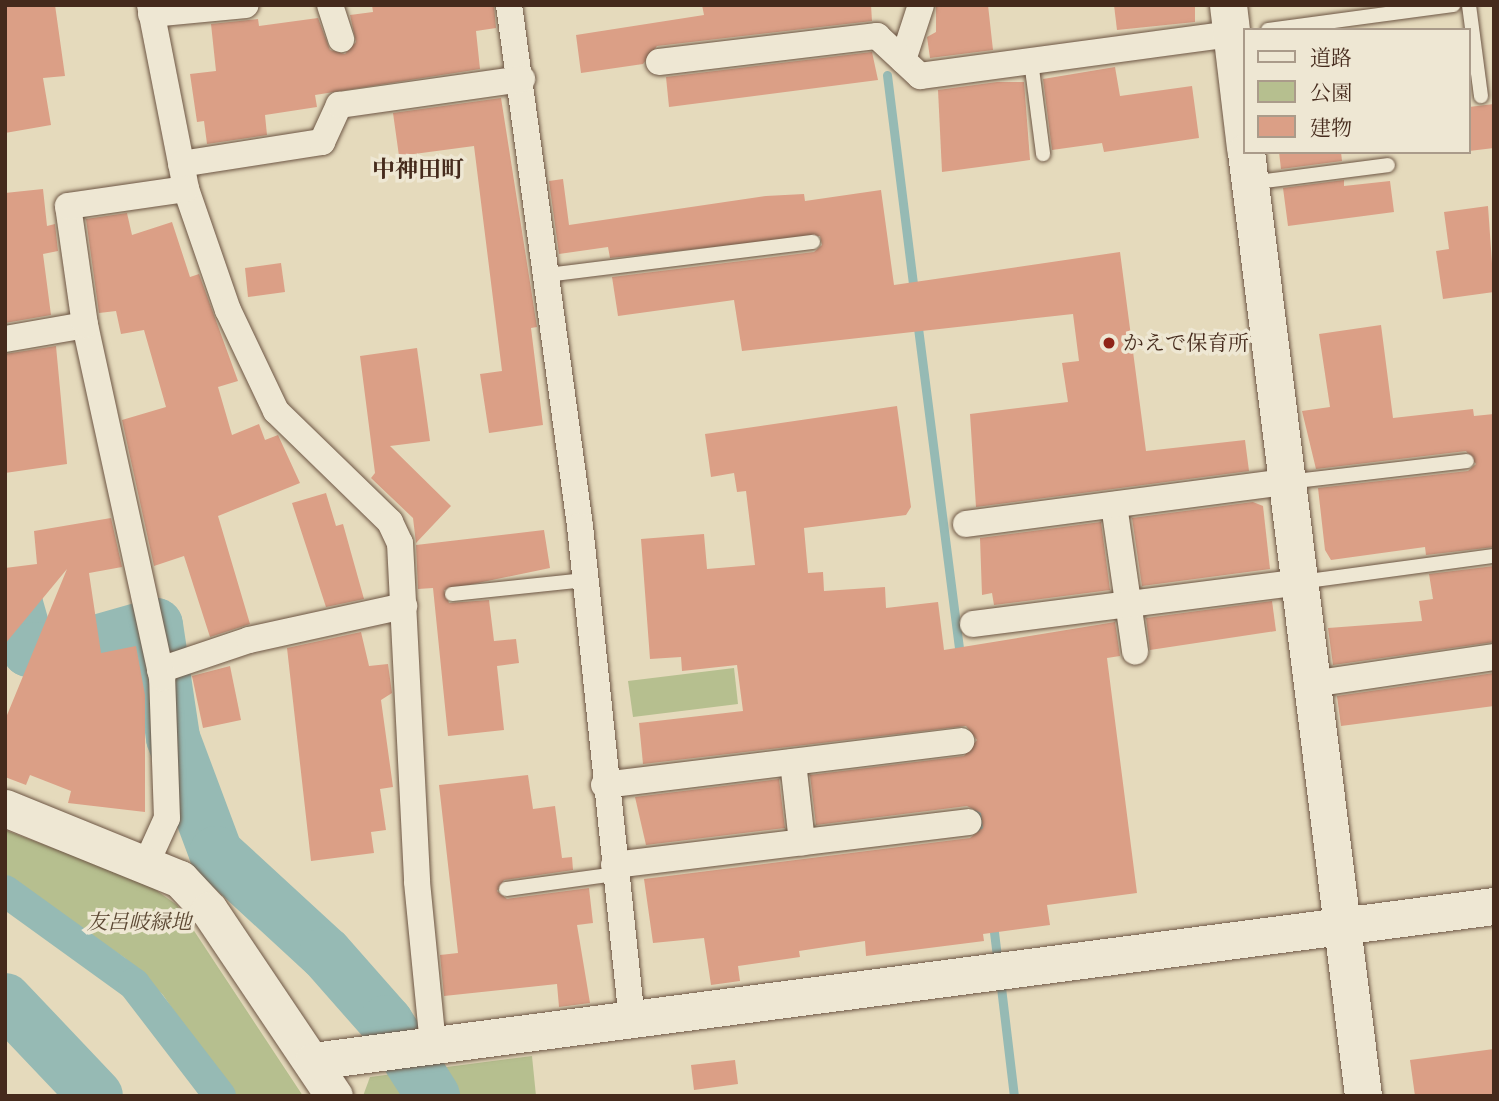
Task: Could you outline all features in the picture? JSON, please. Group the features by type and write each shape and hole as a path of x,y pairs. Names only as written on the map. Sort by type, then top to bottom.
{"street":[{"path":"246,5 150,10 183,176 228,310 275,411 390,522 400,543 417,882 433,1046"},
{"path":"330,5 341,39"},
{"path":"509,5 522,79 586,580 604,785 632,1018"},
{"path":"903,60 921,5"},
{"path":"659,62 877,36 920,76 1031,61 1235,24 1244,127"},
{"path":"147,862 167,818 160,670 85,325 68,206 322,142 339,105 522,79"},
{"path":"1247,161 1363,1096"},
{"path":"5,339 85,325"},
{"path":"967,524 1286,482"},
{"path":"1114,505 1135,651"},
{"path":"973,624 1298,582"},
{"path":"160,670 249,640 404,606"},
{"path":"1312,684 1494,657"},
{"path":"604,785 961,741"},
{"path":"793,762 802,842"},
{"path":"5,807 147,862 180,880 209,910 334,1096"},
{"path":"614,869 968,822"},
{"path":"313,1062 632,1018 1342,929 1494,906"}],"lane":[{"path":"1298,28 1359,24 1452,5"},
{"path":"1469,5 1481,96"},
{"path":"1031,61 1043,154"},
{"path":"1247,161 1388,165"},
{"path":"547,275 813,242"},
{"path":"1286,482 1467,461"},
{"path":"1298,582 1494,556"},
{"path":"452,594 586,580"},
{"path":"506,889 614,869"}],"green space":[{"path":"734,668 738,704 633,717 628,681"},
{"name":"友呂岐緑地","path":"5,830 146,883 177,905 303,1096 232,1096 163,995 125,958 5,878"},
{"path":"532,1056 536,1096 363,1096 370,1077"}],"building":[{"path":"5,5 55,5 65,76 43,78 51,125 5,133"},
{"path":"372,5 494,5 496,28 476,31 480,69 315,95 317,107 265,115 267,135 207,144 204,121 197,122 190,74 216,71 211,24 258,19 259,26 318,18 330,50 345,54 356,42 350,15 373,12"},
{"path":"702,5 871,5 872,21 657,46 643,64 581,73 576,35 704,15"},
{"path":"936,5 988,5 993,50 930,58 927,37 936,32"},
{"path":"1114,5 1195,5 1195,22 1117,30"},
{"path":"872,52 878,80 669,107 666,77"},
{"path":"1115,67 1120,96 1192,86 1199,138 1104,152 1102,143 1052,150 1043,79"},
{"path":"997,82 1024,82 1030,160 942,172 938,90"},
{"path":"501,98 537,327 531,328 543,425 489,433 480,374 502,371 474,146 399,156 393,113"},
{"path":"1494,104 1494,148 1471,151 1471,107"},
{"path":"1279,154 1341,154 1342,161 1281,169"},
{"path":"563,179 569,225 766,196 804,194 805,201 881,190 894,285 1120,252 1146,451 1245,440 1249,471 976,507 970,414 1068,402 1062,363 1079,361 1073,314 742,351 734,300 618,316 612,277 814,252 822,245 820,236 610,258 608,247 559,254 549,181"},
{"path":"1344,180 1344,186 1390,181 1394,212 1288,226 1283,188"},
{"path":"43,189 47,226 55,224 58,251 43,254 51,315 5,323 5,193"},
{"path":"1488,206 1494,292 1443,299 1436,251 1449,249 1444,212"},
{"path":"127,213 132,235 172,222 190,277 199,274 238,381 218,387 232,435 259,424 265,440 278,435 300,483 218,516 250,624 210,637 184,556 154,566 122,420 166,407 144,330 121,334 116,311 99,313 86,219"},
{"path":"281,263 285,292 248,297 245,268"},
{"path":"1381,325 1393,418 1473,409 1474,416 1494,414 1494,547 1426,555 1425,547 1331,560 1325,550 1318,488 1468,471 1476,464 1466,451 1316,469 1302,411 1330,407 1319,334"},
{"path":"56,346 67,464 5,473 5,354"},
{"path":"417,348 430,441 390,446 451,506 416,543 413,518 371,478 375,473 360,356"},
{"path":"897,406 911,507 906,515 804,528 808,573 823,572 824,591 885,587 886,608 938,602 944,650 1115,622 1120,656 1107,658 1137,893 1047,905 1050,925 983,934 984,941 866,956 865,941 799,951 800,957 738,966 740,981 711,985 704,938 653,943 644,879 970,838 983,828 981,813 967,806 816,825 810,775 964,756 977,740 966,726 643,764 639,723 743,711 737,665 682,671 681,657 650,659 641,539 704,534 707,569 755,565 746,491 737,492 734,473 711,477 705,434"},
{"path":"326,493 336,526 343,524 364,599 326,607 292,503"},
{"path":"1253,502 1263,506 1270,569 1142,586 1132,518"},
{"path":"111,518 122,567 89,573 101,653 136,646 145,695 145,812 68,803 71,791 30,775 26,785 5,777 5,720 67,569 5,644 5,568 37,564 34,531"},
{"path":"1101,522 1110,590 994,605 992,593 982,595 980,538"},
{"path":"544,530 550,568 444,590 449,603 489,600 494,641 516,639 519,663 497,666 504,730 448,736 433,588 418,589 416,545"},
{"path":"1494,566 1494,642 1333,665 1328,628 1422,621 1419,601 1433,599 1429,574"},
{"path":"1272,601 1276,631 1150,650 1146,618"},
{"path":"361,632 369,666 388,664 392,693 381,700 393,787 380,789 386,830 371,832 374,853 311,861 287,648"},
{"path":"230,666 241,720 203,728 192,676"},
{"path":"1494,673 1494,706 1341,726 1337,696"},
{"path":"528,775 533,809 555,806 562,858 572,857 573,870 504,880 497,891 507,899 589,888 593,923 577,925 590,1003 559,1007 557,984 444,996 440,955 458,953 439,785"},
{"path":"779,779 785,828 646,845 635,797"},
{"path":"1494,1049 1494,1096 1415,1096 1410,1060"},
{"path":"735,1060 738,1084 694,1090 691,1065"}],"waterway":[{"path":"887,75 914,292"},
{"path":"917,320 960,656"},
{"path":"5,605 16,604 29,650 75,648 156,625 173,738 216,853 326,954 386,1022 433,1096"},
{"path":"978,802 983,840"},
{"path":"5,891 134,984 220,1096"},
{"path":"993,924 998,962"},
{"path":"1000,979 1014,1096"},
{"path":"5,1000 96,1096"}],"place":[{"name":"かえで保育所","path":"1109,343"}],"district":[{"name":"中神田町","path":"418,169"}]}
